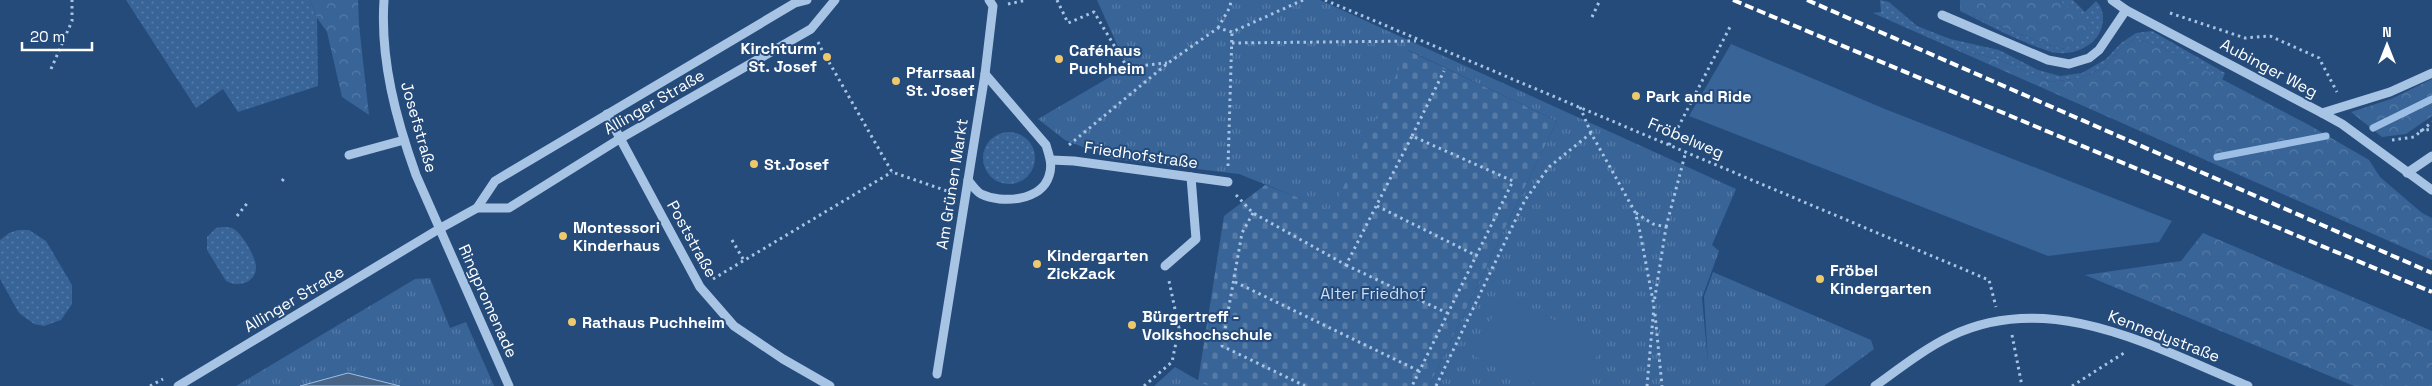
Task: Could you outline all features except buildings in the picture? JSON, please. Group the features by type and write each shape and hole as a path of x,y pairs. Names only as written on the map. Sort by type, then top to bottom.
{"street":[{"name":"Josefstraße","path":"384,0 384,37 393,102 404,140 439,229"},
{"name":"Allinger Straße","path":"178,386 477,208 495,180 796,3 807,0"},
{"name":"Allinger Straße","path":"477,208 509,208 621,138 811,29 835,0"},
{"name":"Am Grünen Markt","path":"937,374 985,74 993,6 989,0"},
{"name":"Aubinger Weg","path":"2112,0 2126,10 2342,124 2406,173 2432,190"},
{"path":"1942,15 2048,60 2069,64 2089,58 2099,50 2126,10"},
{"path":"2322,113 2390,92 2432,73"},
{"path":"968,180 980,193 994,199 1019,199 1037,192 1049,177 1051,160 1046,145 985,74"},
{"name":"Poststraße","path":"607,114 700,287 734,326 783,359 830,386"},
{"path":"349,155 404,140"},
{"path":"2406,173 2432,156"},
{"name":"Friedhofstraße","path":"1051,160 1074,161 1228,182"},
{"path":"1165,266 1196,238 1190,177"},
{"name":"Ringpromenade","path":"439,229 509,386"},
{"name":"Kennedystraße","path":"1875,386 1931,346 1953,335 1984,325 2009,320 2069,320 2100,327 2130,337 2230,383 2248,386"}],"path":[{"path":"51,70 72,21 72,0"},
{"path":"1056,0 1068,23 1094,12 1127,67 1168,63"},
{"path":"1051,160 1168,63 1218,28 1230,7 1231,0"},
{"path":"1218,28 1232,32 1303,0"},
{"name":"Fröbelweg","path":"1325,0 1990,280 1995,307 2007,308 2009,320"},
{"path":"1592,16 1600,0"},
{"path":"2169,13 2245,38 2270,36 2319,58 2338,95 2341,108"},
{"path":"1669,145 1731,25"},
{"path":"1232,32 1228,182 1242,203 1253,213 1346,265 1447,313"},
{"path":"1232,43 1418,40"},
{"path":"819,44 822,50"},
{"path":"829,62 892,172 966,195"},
{"path":"1346,265 1444,71"},
{"path":"1580,106 1590,133 1635,212 1654,306 1662,386"},
{"path":"2390,140 2414,137 2432,122"},
{"path":"2420,131 2432,129"},
{"path":"1436,386 1525,200 1549,167 1590,133"},
{"path":"1412,136 1513,181 1412,386"},
{"path":"1647,386 1654,306 1666,227 1686,151"},
{"path":"700,287 743,259 892,172"},
{"path":"282,181 286,176"},
{"path":"237,216 248,201"},
{"path":"1377,206 1477,256"},
{"path":"1635,212 1653,224 1666,227"},
{"path":"1253,213 1242,234 1235,282 1222,346 1305,386"},
{"path":"732,240 743,259"},
{"path":"1144,386 1172,362 1179,328 1165,266"},
{"path":"1235,282 1419,371"},
{"path":"2009,320 2022,386"},
{"path":"2072,386 2123,354 2130,337"}],"green space":[{"path":"126,0 310,0 317,18 318,86 238,112 223,89 196,108"},
{"path":"310,0 358,0 369,115 342,97 327,32 317,18"},
{"path":"1097,0 1320,0 1736,189 1712,245 1719,251 1702,298 1708,363 1704,297 1713,272 1871,340 1874,349 1824,386 1429,386 1557,121 1408,50 1332,211 1239,174 1113,159 1065,140 1038,119 1127,67"},
{"path":"1880,0 1889,2 1917,26 1950,39 1999,50 2038,70 2060,76 2082,73 2106,59 2121,43 2136,33 2152,31 2225,73 2222,80 2161,47 2136,38 2119,50 2104,68 2080,78 2050,82 1998,59 1952,48 1873,13 1881,12"},
{"path":"1960,0 2059,0 2090,24 2077,42 2065,49 2048,45 1960,11"},
{"path":"2059,0 2073,0 2085,12 2096,1 2102,9 2103,22 2099,34 2088,45 2073,52 2056,53 2048,51 2015,38 1960,11 2048,45 2065,49 2062,2"},
{"path":"2136,38 2161,47 2309,125 2369,160 2380,177 2422,213 2432,218 2432,260 1952,48 1998,59 2050,82 2080,78 2104,68 2119,50"},
{"path":"1731,44 1885,109 2172,221 2159,242 2048,256 1689,116"},
{"name":"Alter Friedhof","path":"1407,50 1557,121 1429,386 1208,386 1198,381 1224,216 1265,185 1332,210"},
{"path":"2432,79 2432,116 2406,134 2382,137 2351,112 2391,99"},
{"path":"1009,132 1023,136 1031,144 1035,158 1031,172 1023,180 1009,184 995,180 987,172 983,158 987,144 995,136"},
{"path":"216,228 234,229 248,246 254,258 255,272 253,277 246,283 236,284 226,281 207,250 207,237"},
{"path":"18,230 29,230 46,241 72,285 72,304 61,320 44,326 34,324 19,313 0,279 0,240 9,233"},
{"path":"2203,233 2432,331 2432,386 2354,386 2085,275 2181,261"},
{"path":"430,278 450,328 466,322 494,386 236,386 415,279"},
{"path":"1502,296 1603,342 1583,386 1540,386 1474,356"},
{"path":"1175,367 1208,386 1154,386"}],"shaded area":[{"path":"348,373 400,386 300,386"}],"waterway":[{"path":"2373,128 2432,99"},
{"path":"2217,157 2326,136"}],"railway":[{"path":"1733,0 2432,292"},
{"path":"1807,0 2432,273"}],"place":[{"name":"Kirchturm St. Josef","path":"827,57"},
{"name":"Caféhaus Puchheim","path":"1059,59"},
{"name":"Pfarrsaal St. Josef","path":"896,81"},
{"name":"Park and Ride","path":"1636,96"},
{"name":"St.Josef","path":"754,164"},
{"name":"Montessori Kinderhaus","path":"563,236"},
{"name":"Kindergarten ZickZack","path":"1037,264"},
{"name":"Fröbel Kindergarten","path":"1820,279"},
{"name":"Rathaus Puchheim","path":"572,322"},
{"name":"Bürgertreff - Volkshochschule","path":"1132,325"}]}
